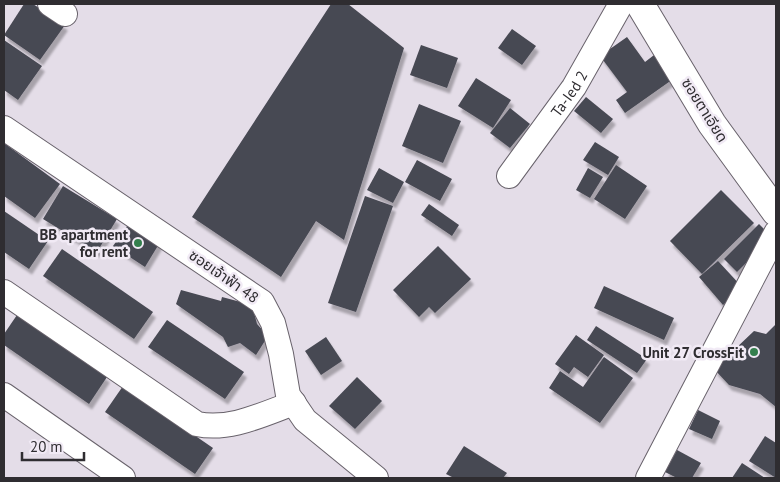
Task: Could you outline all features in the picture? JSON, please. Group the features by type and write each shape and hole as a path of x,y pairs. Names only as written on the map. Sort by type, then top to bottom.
{"street":[{"name":"Ta-Ied 2","path":"509,176 574,87 621,4"},
{"name":"ซอยตาเอียด","path":"640,4 712,124 772,198"},
{"name":"ซอยเจ้าฟ้า 48","path":"4,128 262,302 273,323 282,354 288,394 304,420 332,445 376,478"},
{"path":"648,478 776,233"},
{"path":"4,292 197,424 208,427 227,425 294,403"},
{"path":"4,395 123,478"}],"building":[{"path":"24,4 33,4 65,25 40,60 4,35"},
{"path":"331,4 348,4 404,48 344,240 316,221 281,277 192,217"},
{"path":"512,29 536,46 522,65 498,48"},
{"path":"627,37 645,62 658,52 676,77 625,113 616,100 627,92 600,56"},
{"path":"4,40 42,66 18,100 4,90"},
{"path":"421,45 458,58 447,88 410,75"},
{"path":"476,78 511,100 493,128 458,106"},
{"path":"586,97 613,119 601,133 574,111"},
{"path":"419,104 461,121 443,163 402,146"},
{"path":"510,108 530,124 510,148 490,133"},
{"path":"595,142 619,157 608,175 583,160"},
{"path":"4,143 60,184 35,218 4,196"},
{"path":"417,160 452,179 440,201 405,182"},
{"path":"616,165 647,186 625,219 594,199"},
{"path":"379,168 404,182 393,203 367,190"},
{"path":"588,168 603,177 590,198 576,190"},
{"path":"63,186 117,219 97,252 43,219"},
{"path":"721,190 754,223 702,274 670,241"},
{"path":"365,196 393,206 356,312 328,303"},
{"path":"429,204 459,225 452,236 421,215"},
{"path":"4,211 48,241 29,269 4,252"},
{"name":"BB apartment for rent","path":"132,219 162,239 145,267 113,246"},
{"path":"759,224 772,237 737,272 724,259"},
{"path":"438,246 471,279 435,313 429,307 419,317 393,290"},
{"path":"62,249 153,312 134,339 43,276"},
{"path":"718,261 743,288 723,305 699,277"},
{"path":"604,286 674,318 664,340 594,308"},
{"path":"181,290 221,301 222,297 252,305 257,324 268,336 256,355 240,343 228,347 223,337 176,304"},
{"path":"17,315 107,377 89,404 4,345 4,334"},
{"path":"167,320 244,372 225,399 148,347"},
{"name":"Unit 27 CrossFit","path":"776,324 776,407 760,394 729,385 714,369 754,331 766,334"},
{"path":"596,326 647,359 637,373 587,340"},
{"path":"576,335 604,355 588,377 574,367 569,374 555,364"},
{"path":"326,337 342,361 321,375 305,351"},
{"path":"604,357 633,378 600,423 549,388 560,371 583,387"},
{"path":"357,377 382,401 355,429 329,406"},
{"path":"123,386 213,448 195,474 105,412"},
{"path":"698,410 720,421 712,439 689,429"},
{"path":"765,436 776,443 776,478 749,461"},
{"path":"464,446 507,473 503,478 454,478 446,474"},
{"path":"677,450 701,463 692,478 677,478 665,472"},
{"path":"742,463 765,478 732,478"}],"place":[{"name":"BB apartment for rent","path":"138,243"},
{"name":"Unit 27 CrossFit","path":"754,352"}]}
